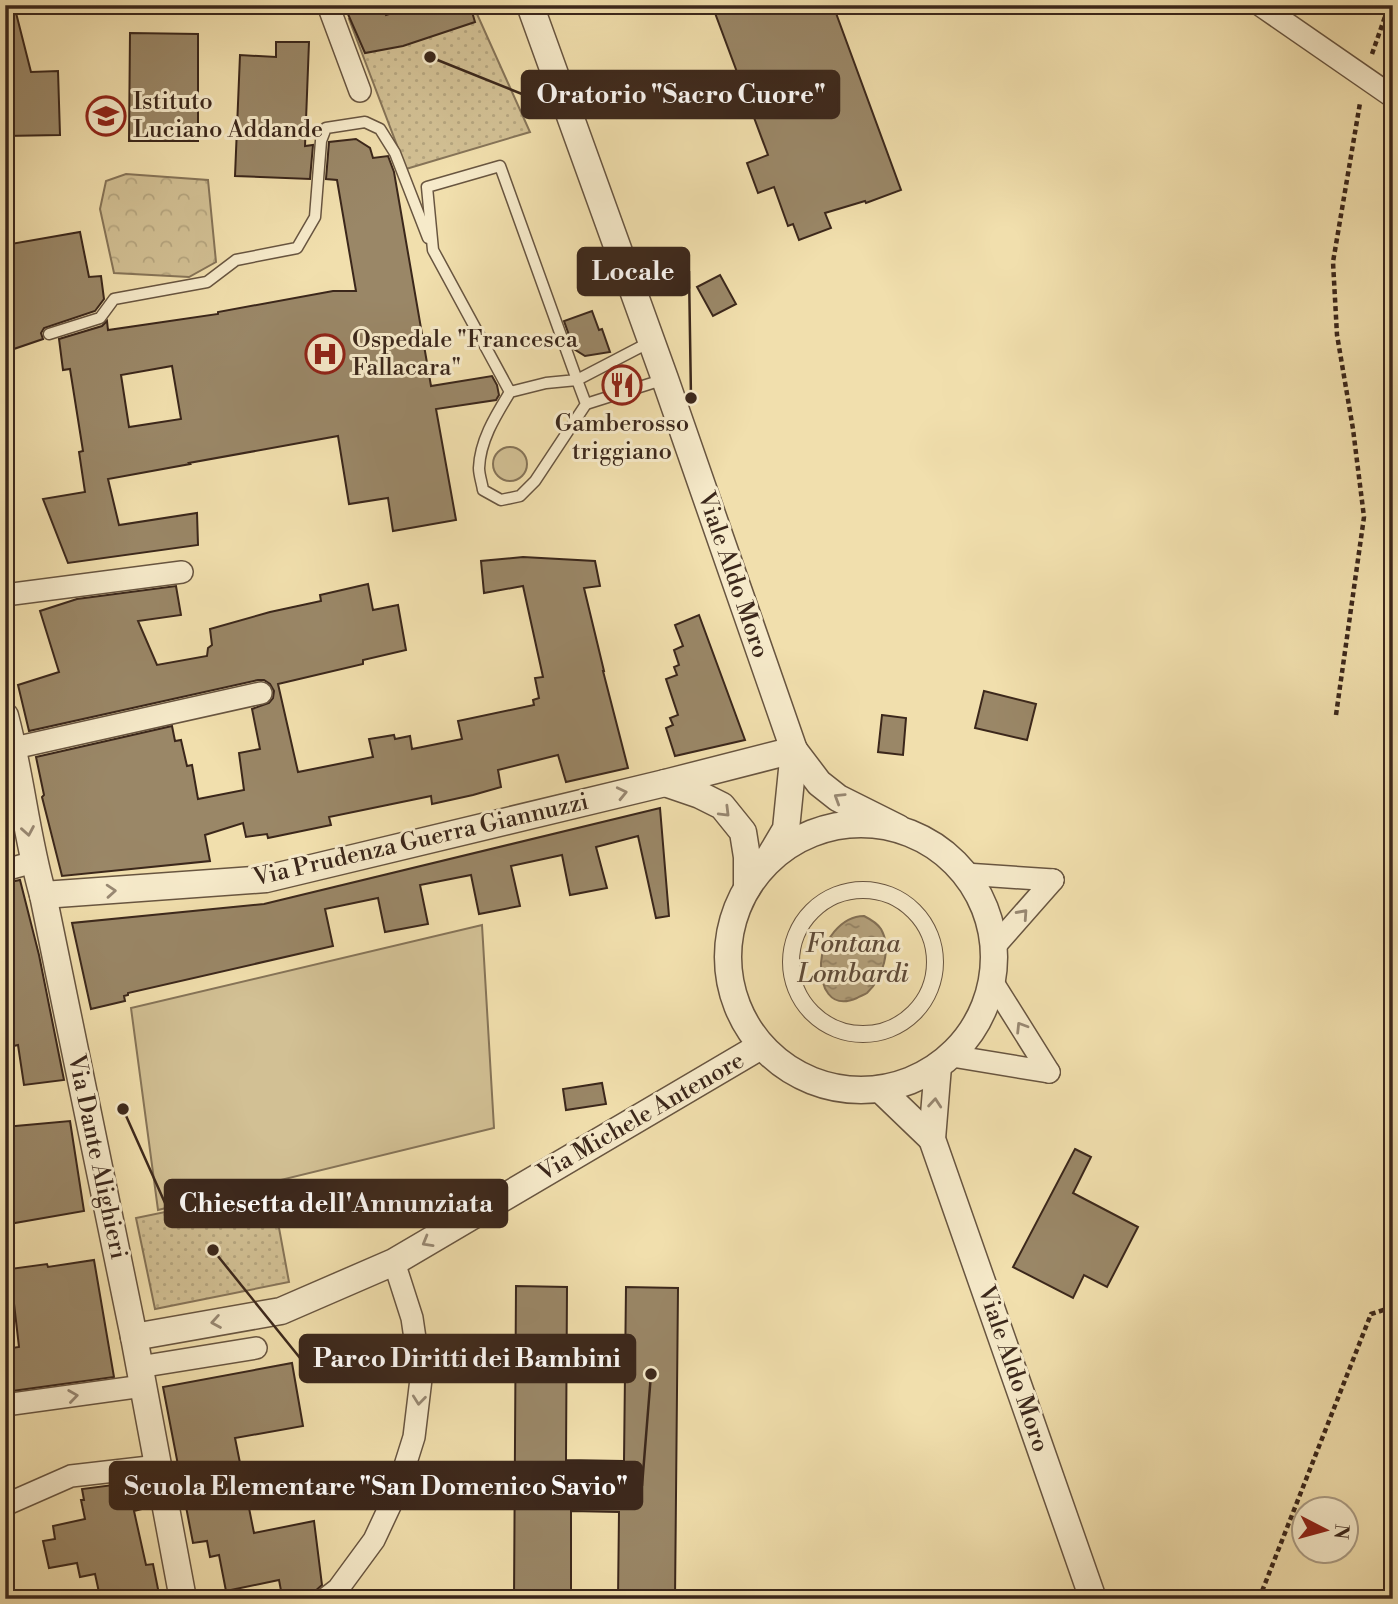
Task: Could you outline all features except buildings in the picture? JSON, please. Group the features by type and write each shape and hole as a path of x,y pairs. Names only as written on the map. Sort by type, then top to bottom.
{"street":[{"path":"328,5 360,91"},
{"name":"Viale Aldo Moro","path":"530,5 794,750 819,783 838,799 939,848 970,879 990,919 995,958 989,997 973,1032 945,1061 932,1139"},
{"path":"1260,5 1393,97"},
{"path":"5,595 181,572"},
{"path":"14,748 261,693"},
{"name":"Via Dante Alighieri","path":"5,716 14,748 34,862 134,1337 183,1599"},
{"name":"Viale Aldo Moro","path":"765,865 786,829 794,750"},
{"name":"Via Prudenza Guerra Giannuzzi","path":"43,895 265,878 794,750"},
{"path":"665,783 722,806 743,832 747,857 747,888"},
{"path":"898,828 863,823 827,828 793,842 765,865 747,888 731,927 728,969 738,1010 761,1046 793,1073 831,1088 872,1091 912,1082 945,1061 1049,1072 992,981"},
{"path":"5,870 34,862"},
{"path":"965,874 1053,880 994,947"},
{"path":"872,889 899,897 921,916 934,941 936,970 927,997 909,1019 884,1032 855,1035 828,1026 806,1007 793,982 791,953 800,926 818,904 843,891 872,889"},
{"name":"Via Michele Antenore","path":"134,1337 281,1311 394,1262 761,1046"},
{"name":"Viale Aldo Moro","path":"880,1089 932,1139 1093,1599"},
{"path":"325,1599 338,1589 374,1541 397,1491 414,1437 421,1379 412,1318 394,1262"},
{"path":"5,1405 141,1377 256,1348"},
{"path":"5,1504 71,1476 158,1466"}],"lane":[{"path":"49,334 100,318 114,299 207,282 236,260 297,248 315,217 321,141 326,128 365,122 380,129 395,153 433,250 510,391"},
{"path":"433,250 427,187 500,166 586,404"},
{"path":"651,342 577,380 510,391 491,424 482,451 479,471 483,490 501,500 520,496 535,481 586,404 664,379"}],"path":[{"path":"1336,715 1364,517 1337,335 1333,262 1364,78 1389,5"},
{"path":"1259,1599 1371,1314 1393,1307"}],"green space":[{"path":"396,5 473,5 530,132 406,169 349,19"},
{"path":"126,174 208,180 216,262 189,277 114,273 100,209 106,181"},
{"path":"510,447 522,452 527,464 522,476 510,481 498,476 493,464 498,452"},
{"path":"482,925 494,1128 158,1210 131,1008"},
{"path":"272,1190 289,1282 155,1309 136,1218"}],"water":[{"name":"Fontana Lombardi","path":"864,916 881,929 884,937 886,954 881,971 867,993 848,1001 833,999 822,980 822,955 829,939 841,925 848,920"}],"place":[{"name":"Oratorio \"Sacro Cuore\"","path":"430,57"},
{"name":"Istituto Luciano Addande","path":"106,116"},
{"name":"Ospedale \"Francesca Fallacara\"","path":"325,354"},
{"name":"Gamberosso triggiano","path":"622,385"},
{"name":"Locale","path":"691,398"},
{"name":"Chiesetta dell'Annunziata","path":"123,1109"},
{"name":"Parco Diritti dei Bambini","path":"213,1250"},
{"name":"Scuola Elementare \"San Domenico Savio\"","path":"651,1374"}]}
